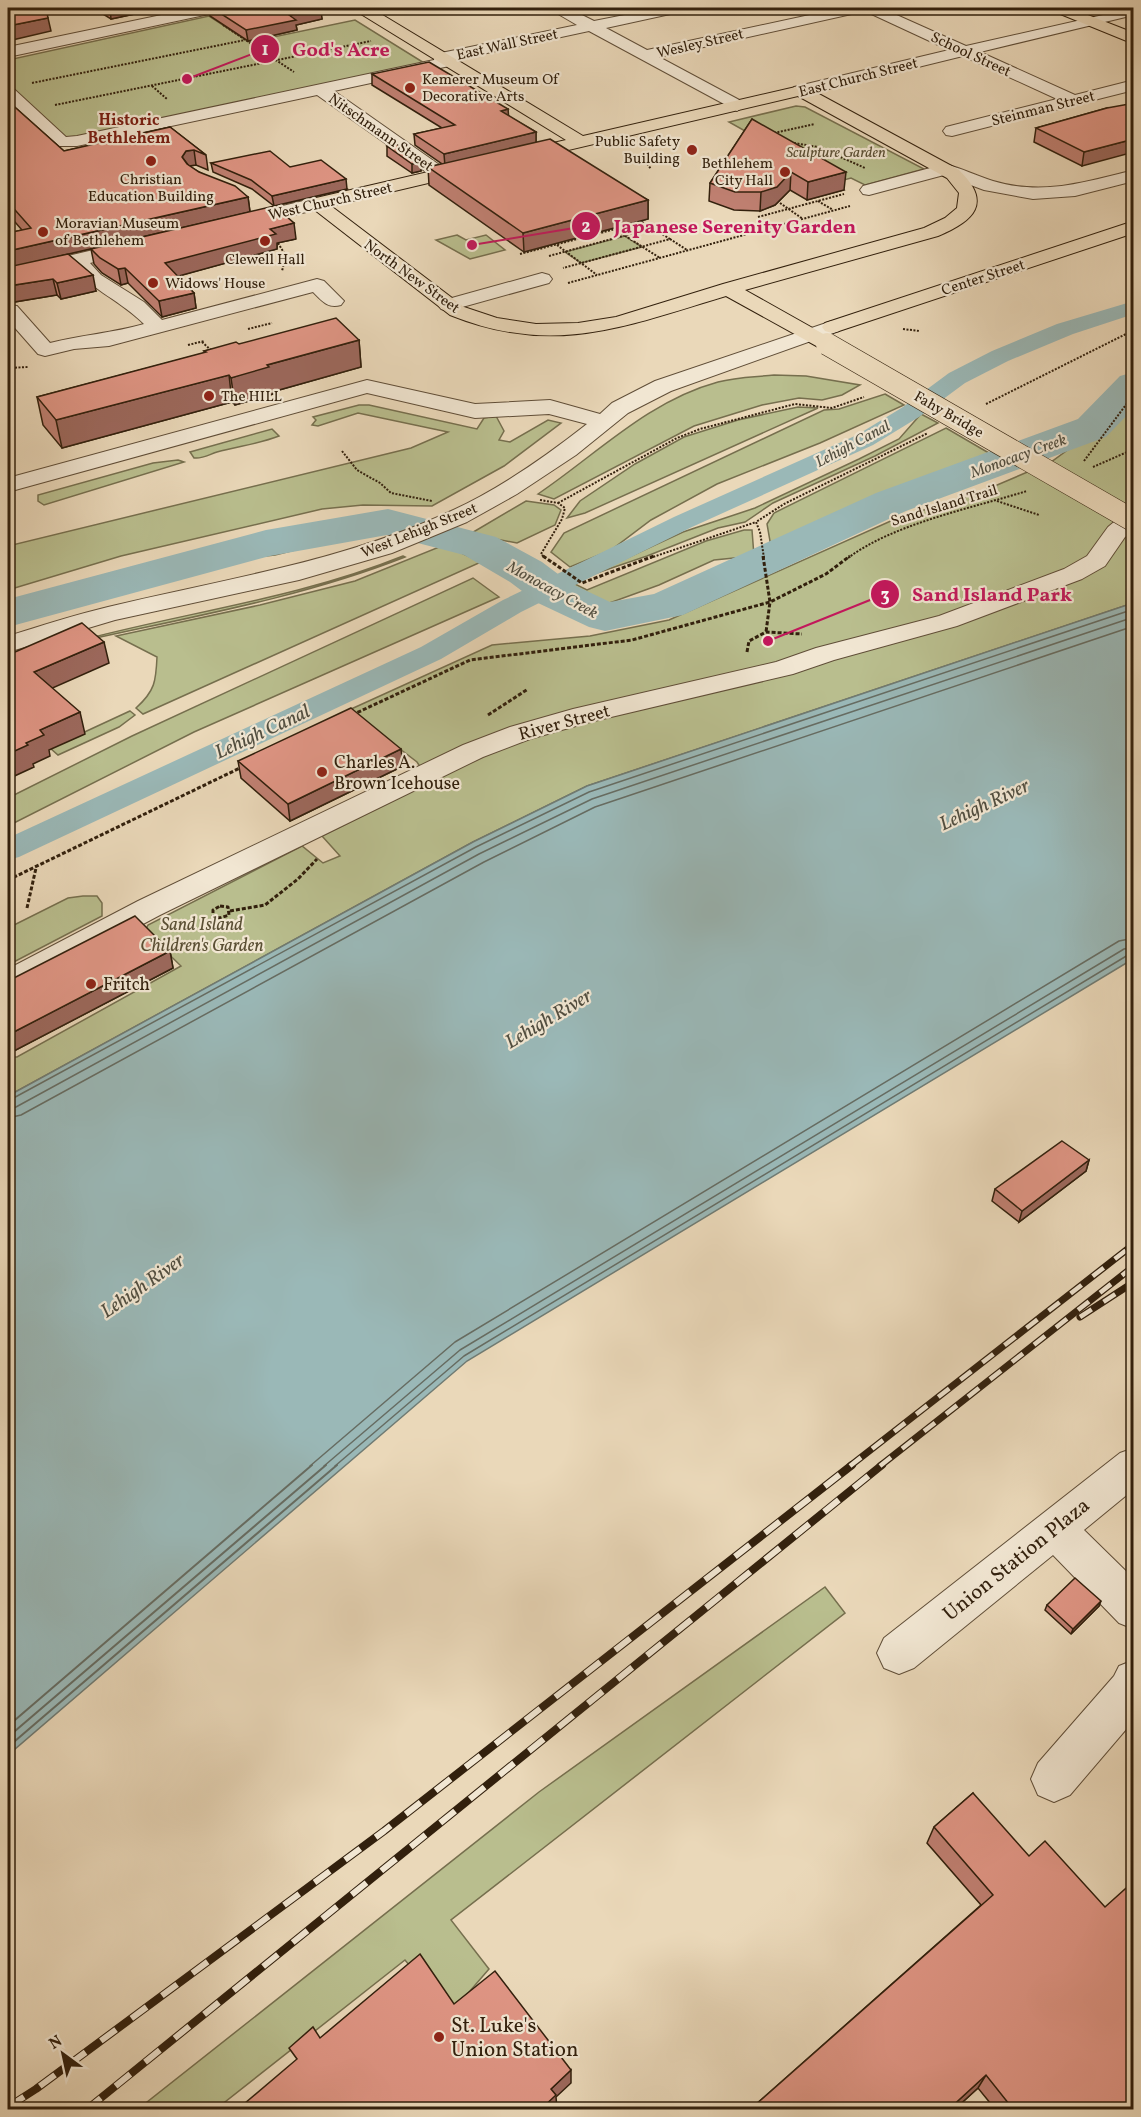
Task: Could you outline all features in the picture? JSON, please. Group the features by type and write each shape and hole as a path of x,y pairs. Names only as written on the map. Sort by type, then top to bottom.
{"main road":[{"path":"361,8 582,142"},
{"path":"1058,8 1134,39"},
{"name":"East Church Street","path":"582,142 800,92"},
{"name":"North New Street","path":"316,204 448,305 475,320 545,329 594,327 636,318 946,227 966,210 970,201 966,185 945,169 800,92"},
{"name":"West Church Street","path":"316,204 582,142"},
{"name":"Center Street","path":"829,335 1134,227"},
{"path":"756,281 829,335"},
{"path":"729,289 829,335"},
{"name":"Fahy Bridge","path":"829,335 1134,499"},
{"name":"Fahy Bridge","path":"829,335 1134,519"}],"street":[{"path":"558,8 737,106"},
{"name":"East Wall Street","path":"8,93 62,142 77,141 679,8"},
{"name":"Wesley Street","path":"647,55 860,8"},
{"name":"School Street","path":"870,8 1072,100"},
{"name":"East Church Street","path":"800,92 1134,10"},
{"path":"8,52 216,15"},
{"name":"Steinman Street","path":"952,131 1134,85"},
{"name":"Nitschmann Street","path":"320,89 442,175"},
{"path":"869,190 945,169 990,186 1034,194 1075,191 1134,175"},
{"path":"251,200 270,215"},
{"name":"West Church Street","path":"224,226 316,204"},
{"path":"8,276 156,242"},
{"path":"77,260 94,279 137,306 159,328"},
{"path":"448,305 548,275"},
{"path":"10,310 45,350 74,343 109,340 317,285 334,301"},
{"name":"West Lehigh Street","path":"8,644 109,614 299,573 383,548 450,510 499,496 568,450 620,408 663,386 829,335"},
{"path":"8,485 367,386 475,411 550,407 602,421"},
{"name":"River Street","path":"8,982 149,908 473,751 520,733 573,718 784,668 825,654 948,621 1072,574 1096,561 1116,532 1134,519"},
{"name":"Union Station Plaza","path":"899,1653 1134,1465"},
{"path":"1054,1529 1089,1561 1134,1610"},
{"path":"1054,1779 1130,1691 1134,1681"}],"path":[{"path":"216,15 245,40 320,89"},
{"path":"30,83 245,40"},
{"path":"28,111 373,41"},
{"path":"767,129 774,134 802,127"},
{"path":"645,161 651,169"},
{"path":"758,217 847,193"},
{"path":"816,200 833,210"},
{"path":"780,203 803,219"},
{"path":"562,284 853,205"},
{"path":"525,258 520,254 642,222 688,250"},
{"path":"548,257 652,228"},
{"path":"615,230 660,258"},
{"path":"548,275 581,263 670,239"},
{"path":"278,243 286,256 282,275"},
{"path":"556,245 597,275"},
{"path":"202,342 215,354"},
{"path":"1078,468 1098,445 1134,394"},
{"path":"558,503 677,438 700,429 795,404 832,408 867,396"},
{"path":"1089,468 1134,449"},
{"path":"342,451 357,470 380,483 391,493 411,495 450,510"},
{"name":"Sand Island Trail","path":"345,719 470,660 632,640 770,602 826,574 861,548 891,533 1029,491"},
{"path":"499,496 558,503 565,508 562,519 541,554 559,569 582,583 695,541 756,522"},
{"path":"996,501 1039,515"},
{"path":"760,532 770,602 766,632"},
{"path":"8,880 251,763"},
{"path":"230,911 265,905 298,879 322,853"},
{"path":"27,908 36,867"},
{"path":"220,906 228,907 230,911 229,915 223,918 217,918 212,914 215,908 220,906"}],"green space":[{"path":"209,16 249,42 355,20 429,66 62,142 8,93 8,60"},
{"name":"Sculpture Garden","path":"796,106 805,107 924,169 865,185 851,178 836,182 729,122"},
{"path":"457,235 466,240 486,235 505,250 470,259 436,240"},
{"path":"625,236 642,247 581,263 565,252"},
{"path":"774,375 806,376 860,385 842,395 822,400 799,398 762,405 694,426 554,499 538,494 624,430 669,402 718,382"},
{"name":"Sand Island Children's Garden","path":"1133,386 1133,603 587,786 473,842 8,1096 8,1057 17,1057 181,966 145,931 148,925 302,846 323,863 340,856 322,836 430,782 417,762 349,710 492,645 590,636 669,620 893,520 983,491 1051,462 1103,424"},
{"path":"885,394 904,405 820,443 717,484 651,520 611,550 570,567 551,552 564,533 824,410 839,409"},
{"path":"359,405 369,405 477,429 484,418 496,416 504,431 499,440 510,442 548,420 561,423 504,466 432,506 363,505 322,509 121,556 8,590 8,546 411,448 448,432 358,413 318,426 312,425 316,420 313,417"},
{"path":"798,407 818,408 585,513 567,518 580,501 635,464 684,437 738,420"},
{"path":"921,414 938,423 875,456 773,503 745,522 718,528 588,576 683,532 755,508 859,459 899,439"},
{"path":"946,428 994,456 927,484 872,498 828,524 771,547 767,524 774,513"},
{"path":"272,429 279,436 200,458 194,458 190,452"},
{"path":"178,460 184,462 44,505 38,501 38,495 153,463"},
{"path":"526,501 554,505 561,510 555,525 517,543 470,534"},
{"path":"744,530 752,530 754,556 714,560 659,585 604,605 577,599 562,585 571,582 587,590 706,541"},
{"path":"339,539 275,555 239,559 8,619 8,617 275,547"},
{"path":"444,545 481,562 143,714 136,708 151,691 157,657 116,636 260,605 355,581"},
{"path":"405,557 363,572 276,598 56,647 318,585"},
{"path":"473,578 499,597 194,732 8,826 8,798 132,736"},
{"path":"130,711 135,715 119,727 58,755 50,748"},
{"path":"97,896 102,903 102,916 8,965 8,928 68,898"},
{"path":"825,1587 845,1613 451,1920 489,1969 450,2014 405,1960 216,2109 137,2110 539,1792"}],"water":[{"name":"Lehigh River","path":"1133,603 1133,959 467,1361 8,1755 8,1096 473,842 587,786"}],"building":[{"path":"8,8 46,8 48,18 8,26"},
{"path":"212,8 321,9 289,15 296,20 246,30"},
{"path":"429,62 508,109 501,111 536,132 444,154 414,134 455,125 372,74"},
{"path":"8,101 64,151 170,127 206,155 194,150 186,151 182,157 187,164 199,172 235,186 248,197 8,251 8,233 31,228 8,202"},
{"path":"1129,104 1134,107 1134,139 1084,152 1036,128 1107,108"},
{"path":"752,119 846,172 808,182 791,172 777,187 761,192 735,192 710,183"},
{"path":"550,139 648,200 523,233 428,167"},
{"path":"396,144 421,162 412,164 387,146"},
{"path":"270,151 290,167 321,160 346,179 272,196 251,180 211,163"},
{"path":"274,206 294,223 270,229 276,234 165,263 194,293 159,301 125,268 118,269 100,258 91,249"},
{"path":"68,254 93,275 57,283 53,279 8,286 8,267"},
{"path":"336,318 359,340 267,365 269,367 231,378 229,375 56,420 37,397 236,342 239,344"},
{"path":"82,623 104,642 34,672 80,712 40,730 44,735 8,754 8,655"},
{"name":"Charles A. Brown Icehouse","path":"351,708 401,749 288,804 238,761"},
{"name":"Fritch","path":"135,916 170,951 8,1035 8,981"},
{"path":"1062,1141 1089,1160 1022,1211 995,1189"},
{"path":"1075,1578 1101,1601 1073,1629 1047,1605"},
{"path":"973,1793 1029,1856 1045,1841 1105,1907 1134,1881 1134,2109 1013,2109 986,2075 949,2109 756,2109 754,2106 993,1895 934,1827"},
{"name":"St. Luke's Union Station","path":"420,1954 454,2004 495,1971 571,2070 551,2089 556,2095 541,2109 238,2109 297,2059 289,2048 313,2027 320,2038"}],"waterway":[{"name":"Lehigh Canal","path":"8,850 431,653 512,606 589,568 683,522 865,440 911,412 957,378 1000,356 1065,329 1134,307"},
{"name":"Monocacy Creek","path":"8,613 266,543 388,522 480,546 526,572 554,593 605,617 667,605 891,502 1092,428 1134,384"}],"railway":[{"path":"850,1466 1134,1244"},
{"path":"880,1466 1134,1266"},
{"path":"1080,1317 1134,1282"},
{"path":"8,2107 36,2089 384,1831 852,1465"},
{"path":"86,2110 882,1465"}],"place":[{"name":"God's Acre","path":"187,79"},
{"name":"Kemerer Museum Of Decorative Arts","path":"410,88"},
{"name":"Public Safety Building","path":"692,150"},
{"name":"Christian Education Building","path":"151,161"},
{"name":"Bethlehem City Hall","path":"785,172"},
{"name":"Moravian Museum of Bethlehem","path":"43,232"},
{"name":"Clewell Hall","path":"265,241"},
{"name":"Japanese Serenity Garden","path":"472,245"},
{"name":"Widows' House","path":"153,283"},
{"name":"The HILL","path":"209,396"},
{"name":"Sand Island Park","path":"768,641"},
{"name":"Charles A. Brown Icehouse","path":"322,772"},
{"name":"Fritch","path":"91,984"},
{"name":"St. Luke's Union Station","path":"439,2037"}],"district":[{"name":"Historic Bethlehem","path":"129,128"}]}
